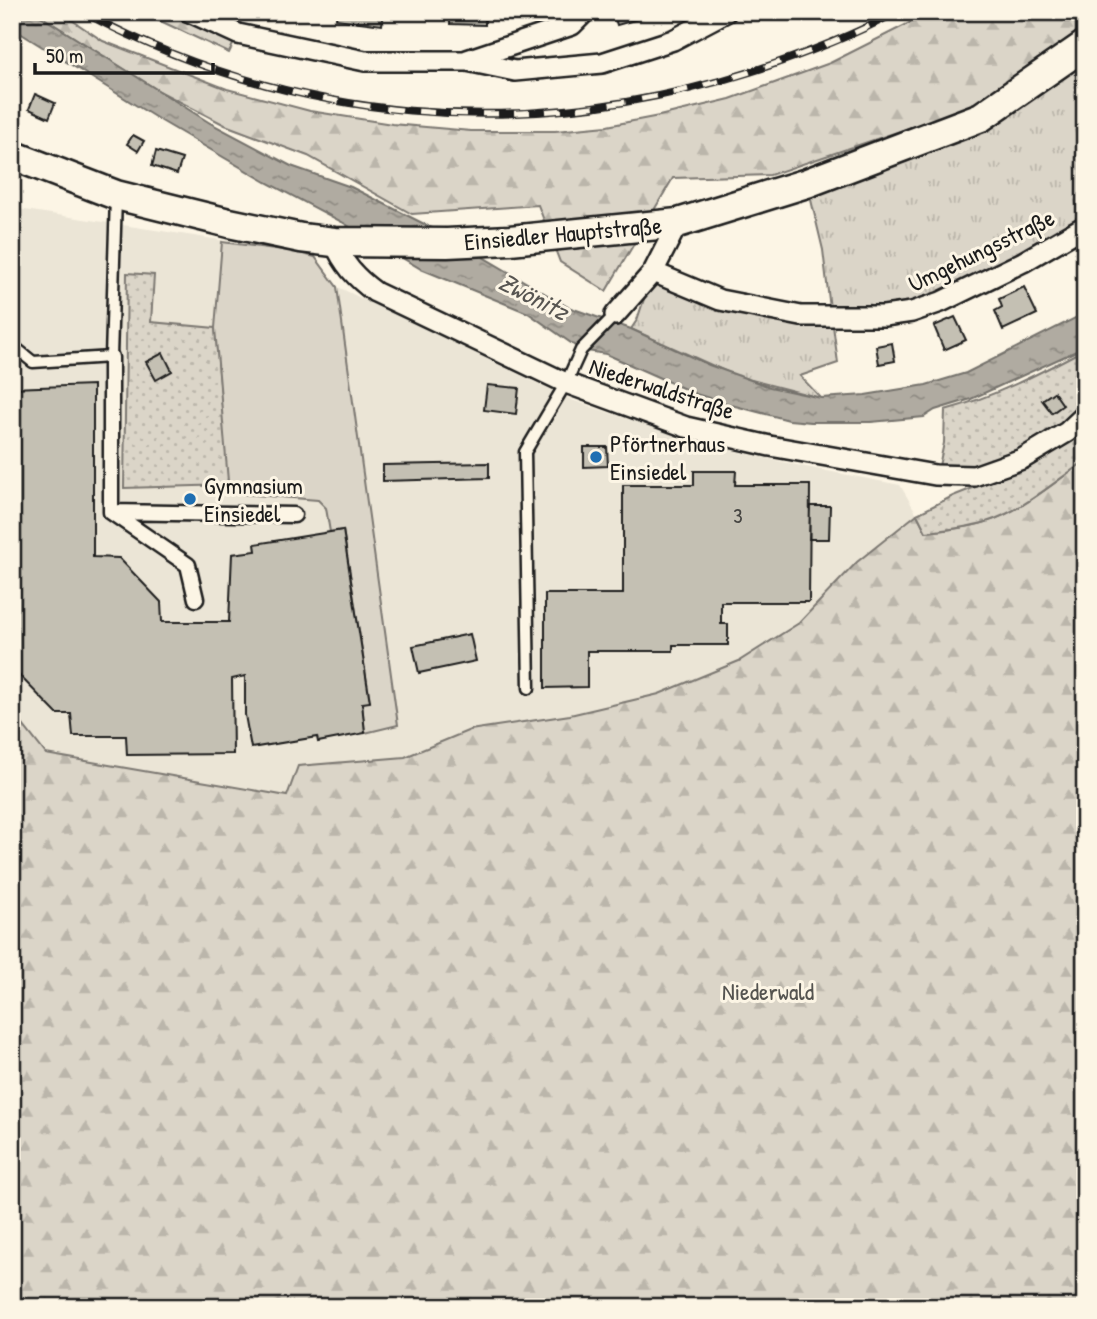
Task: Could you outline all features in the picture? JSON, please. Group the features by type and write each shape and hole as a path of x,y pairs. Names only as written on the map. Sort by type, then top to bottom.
{"main road":[{"name":"Einsiedler Hauptstraße","path":"12,155 116,195 301,238 334,242 510,240 678,223 807,183 981,117 1085,45"}],"street":[{"path":"190,12 238,34 365,61 467,61 515,71 603,63 673,40 726,12"},
{"path":"467,61 572,24 585,12"},
{"path":"615,315 653,272 678,223"},
{"name":"Umgehungsstraße","path":"653,272 720,300 801,316 884,316 912,312 941,302 1023,262 1085,226"},
{"name":"Niederwaldstraße","path":"334,242 340,257 357,278 375,292 566,383 686,427 770,446 934,475 974,476 1022,459 1067,432 1085,415"},
{"path":"111,357 111,512"},
{"path":"111,512 294,515"},
{"path":"111,512 188,565 196,598"}],"lane":[{"path":"12,345 33,362 111,357 116,195"},
{"path":"529,688 525,452 566,383 581,350 615,315"}],"shaded area":[{"path":"12,208 315,257 338,287 572,400 695,442 900,485 917,514 857,562 799,623 739,661 659,694 570,715 470,730 405,757 299,766 287,796 46,754 12,711"}],"green space":[{"path":"34,12 60,12 103,41 227,89 310,111 392,124 471,131 555,131 607,126 730,99 830,63 931,12 1085,12 1085,26 974,106 770,175 673,178 606,291 560,262 538,205 412,214 308,156 225,125 159,91"},
{"path":"141,12 239,12 238,34 229,53"},
{"path":"1085,45 1085,226 941,302 832,318 838,363 800,376 821,398 736,376 631,329 637,320 653,272 720,300 831,317 823,250 807,183 981,117"},
{"path":"222,242 291,251 315,257 337,287 398,725 365,733 362,703 370,701 343,530 330,532 326,508 318,500 229,493 215,328"},
{"path":"127,273 154,275 151,322 215,328 229,485 124,488"},
{"path":"1085,349 1085,403 1052,431 1028,448 1002,460 982,465 939,466 944,443 945,410 999,391"},
{"path":"1085,426 1085,461 1037,495 1012,511 986,522 926,532 917,514 953,496 1031,465"},
{"name":"Niederwald","path":"1085,461 1085,1307 12,1307 12,711 46,754 287,796 298,766 405,757 470,730 570,715 659,694 739,661 799,623 857,562 917,514 926,532 986,522 1025,503"}],"water":[{"name":"Zwönitz","path":"12,12 34,12 210,123 291,166 351,187 442,233 568,307 631,329 709,365 770,387 821,398 865,395 926,385 966,373 1085,313 1085,347 971,399 935,410 924,417 871,422 789,420 696,394 606,354 581,350 528,313 421,269 158,119 12,28"}],"building":[{"path":"337,12 384,12 382,25 336,19"},
{"path":"450,12 485,12 485,25 450,24"},
{"path":"613,12 636,12 638,19 617,25"},
{"path":"636,12 651,12 652,14 638,19"},
{"path":"35,94 55,103 49,118 29,109"},
{"path":"133,135 144,141 138,151 127,144"},
{"path":"156,151 182,159 177,174 152,166"},
{"path":"1024,287 1037,314 1003,330 995,311 1002,307 999,299"},
{"path":"955,317 966,340 944,350 934,326"},
{"path":"892,343 895,361 879,364 876,346"},
{"path":"163,353 172,371 156,380 146,362"},
{"path":"93,385 93,557 119,558 161,602 162,622 229,622 232,554 256,551 255,544 343,530 370,702 362,703 365,733 318,742 317,737 251,748 245,715 245,676 232,679 233,754 127,755 126,736 73,736 71,714 57,714 14,670 12,388"},
{"path":"487,385 519,388 516,414 484,410"},
{"path":"1054,392 1063,405 1052,413 1042,400"},
{"name":"Pförtnerhaus Einsiedel","path":"584,447 607,447 608,466 584,467"},
{"path":"489,463 489,478 383,481 383,465"},
{"path":"694,471 736,471 735,485 810,485 809,602 721,602 721,624 728,624 728,645 673,645 673,651 587,651 587,687 545,688 545,594 623,594 623,485 694,485"},
{"path":"810,506 830,506 829,539 809,539"},
{"path":"470,634 476,661 419,673 413,646"}],"railway":[{"path":"83,12 162,50 244,79 326,99 410,111 495,114 580,108 665,94 750,72 787,59 843,38 897,12"}],"place":[{"name":"Pförtnerhaus Einsiedel","path":"596,457"},
{"name":"Gymnasium Einsiedel","path":"190,499"}]}
